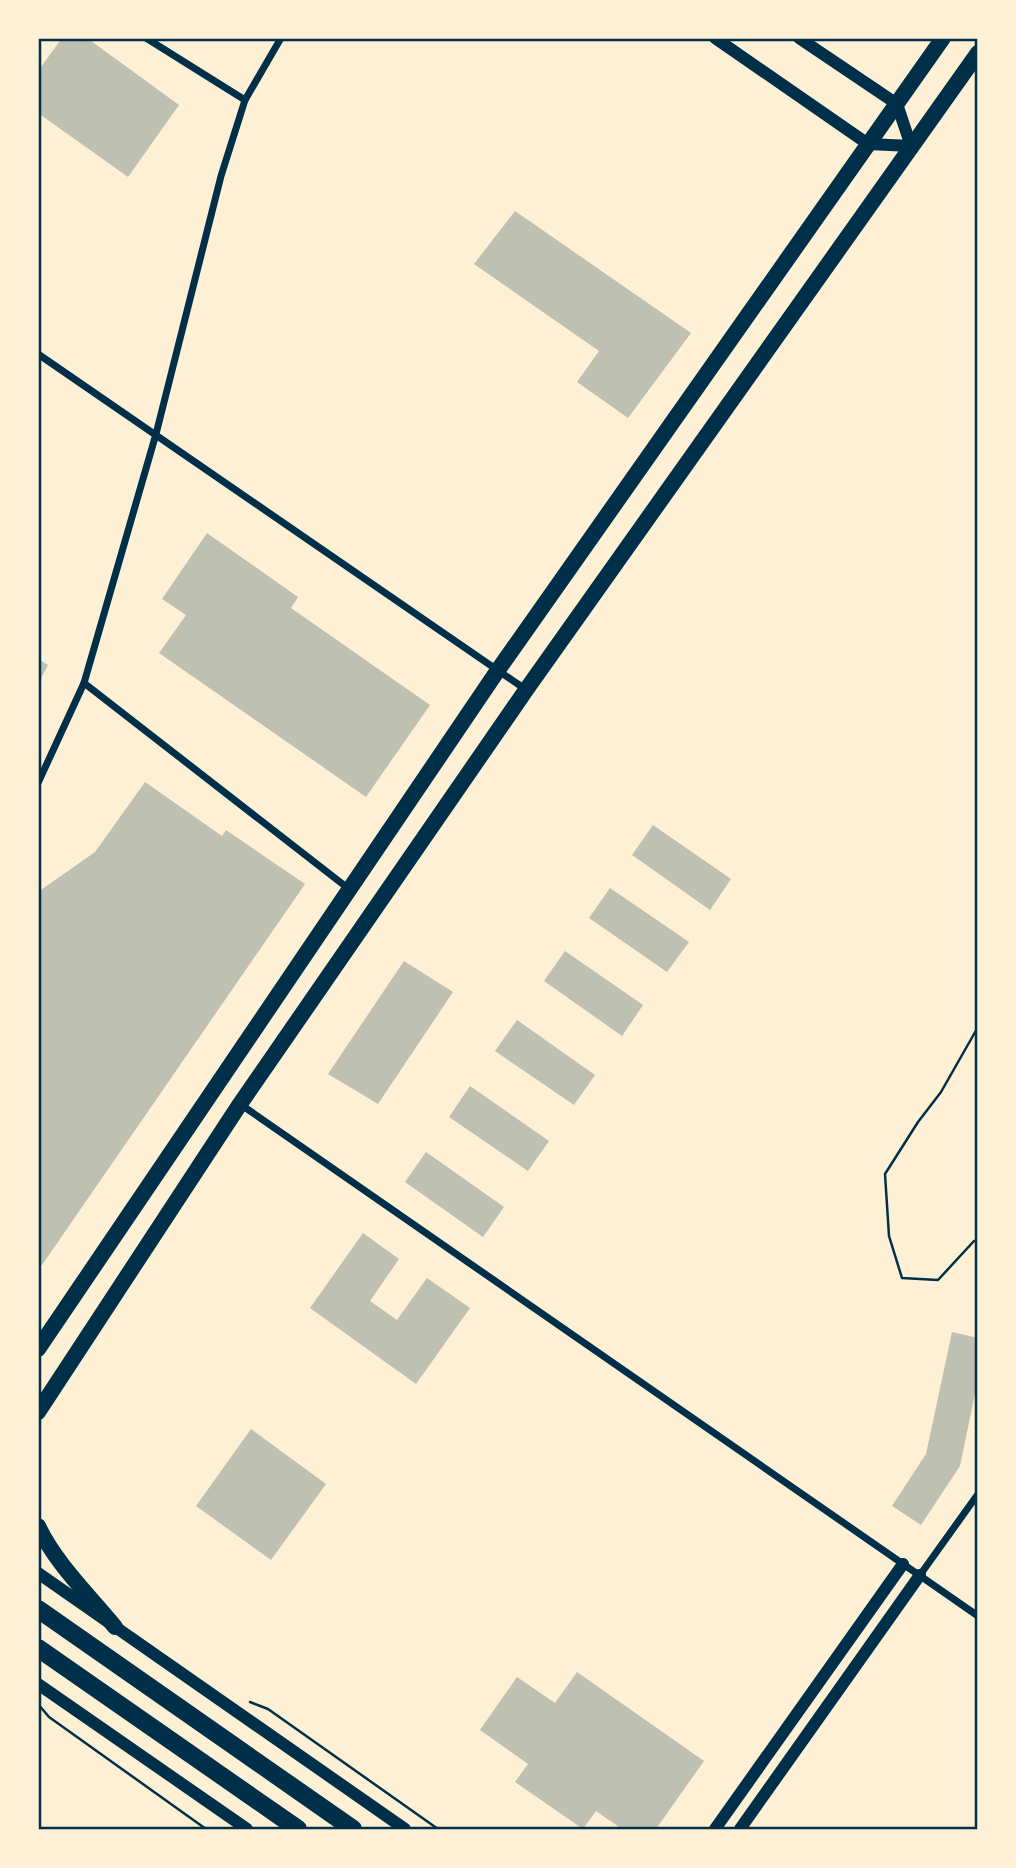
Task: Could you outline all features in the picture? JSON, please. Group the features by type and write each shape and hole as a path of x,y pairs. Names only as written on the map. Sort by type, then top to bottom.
{"highway":[{"path":"38,1609 354,1829"},
{"path":"38,1648 298,1829"}],"main road":[{"path":"38,1349 44,1334 498,670 943,38"},
{"path":"38,1412 240,1104 526,690 978,53"},
{"path":"38,1527 62,1564 115,1627"}],"street":[{"path":"146,38 245,100"},
{"path":"38,783 85,683 156,434 221,176 245,100 281,38"},
{"path":"715,38 868,144 911,146 897,104 799,38"},
{"path":"38,354 526,690"},
{"path":"85,683 349,889"},
{"path":"240,1104 978,1616"},
{"path":"740,1829 978,1494"},
{"path":"715,1829 903,1564"},
{"path":"38,1573 45,1581 405,1829"},
{"path":"38,1684 247,1829"}],"path":[{"path":"978,1027 940,1092 885,1174 889,1236 902,1278 938,1280 974,1241 978,1241"},
{"path":"246,1701 268,1709 438,1829"},
{"path":"38,1704 49,1717 206,1829"}],"building":[{"path":"62,38 87,38 179,105 128,177 38,113 38,71"},
{"path":"515,211 691,333 628,418 577,382 599,351 474,264"},
{"path":"207,533 298,597 291,608 430,705 366,797 159,653 186,615 162,599"},
{"path":"38,659 48,665 38,684"},
{"path":"145,782 222,836 226,830 305,884 42,1265 38,1265 38,892 95,852"},
{"path":"653,825 731,879 710,910 632,855"},
{"path":"610,888 689,942 667,972 589,918"},
{"path":"565,951 643,1005 622,1036 544,981"},
{"path":"404,961 453,992 378,1104 328,1074"},
{"path":"517,1020 595,1075 574,1105 495,1051"},
{"path":"470,1086 549,1141 528,1171 449,1117"},
{"path":"426,1152 504,1207 483,1237 405,1182"},
{"path":"363,1233 399,1259 370,1301 397,1320 427,1278 470,1308 416,1384 310,1308"},
{"path":"952,1332 978,1338 978,1379 960,1466 921,1525 892,1506 926,1454"},
{"path":"251,1429 326,1484 271,1560 196,1506"},
{"path":"577,1672 704,1761 656,1829 622,1829 596,1811 583,1829 515,1782 528,1764 480,1730 517,1677 555,1703"}]}
